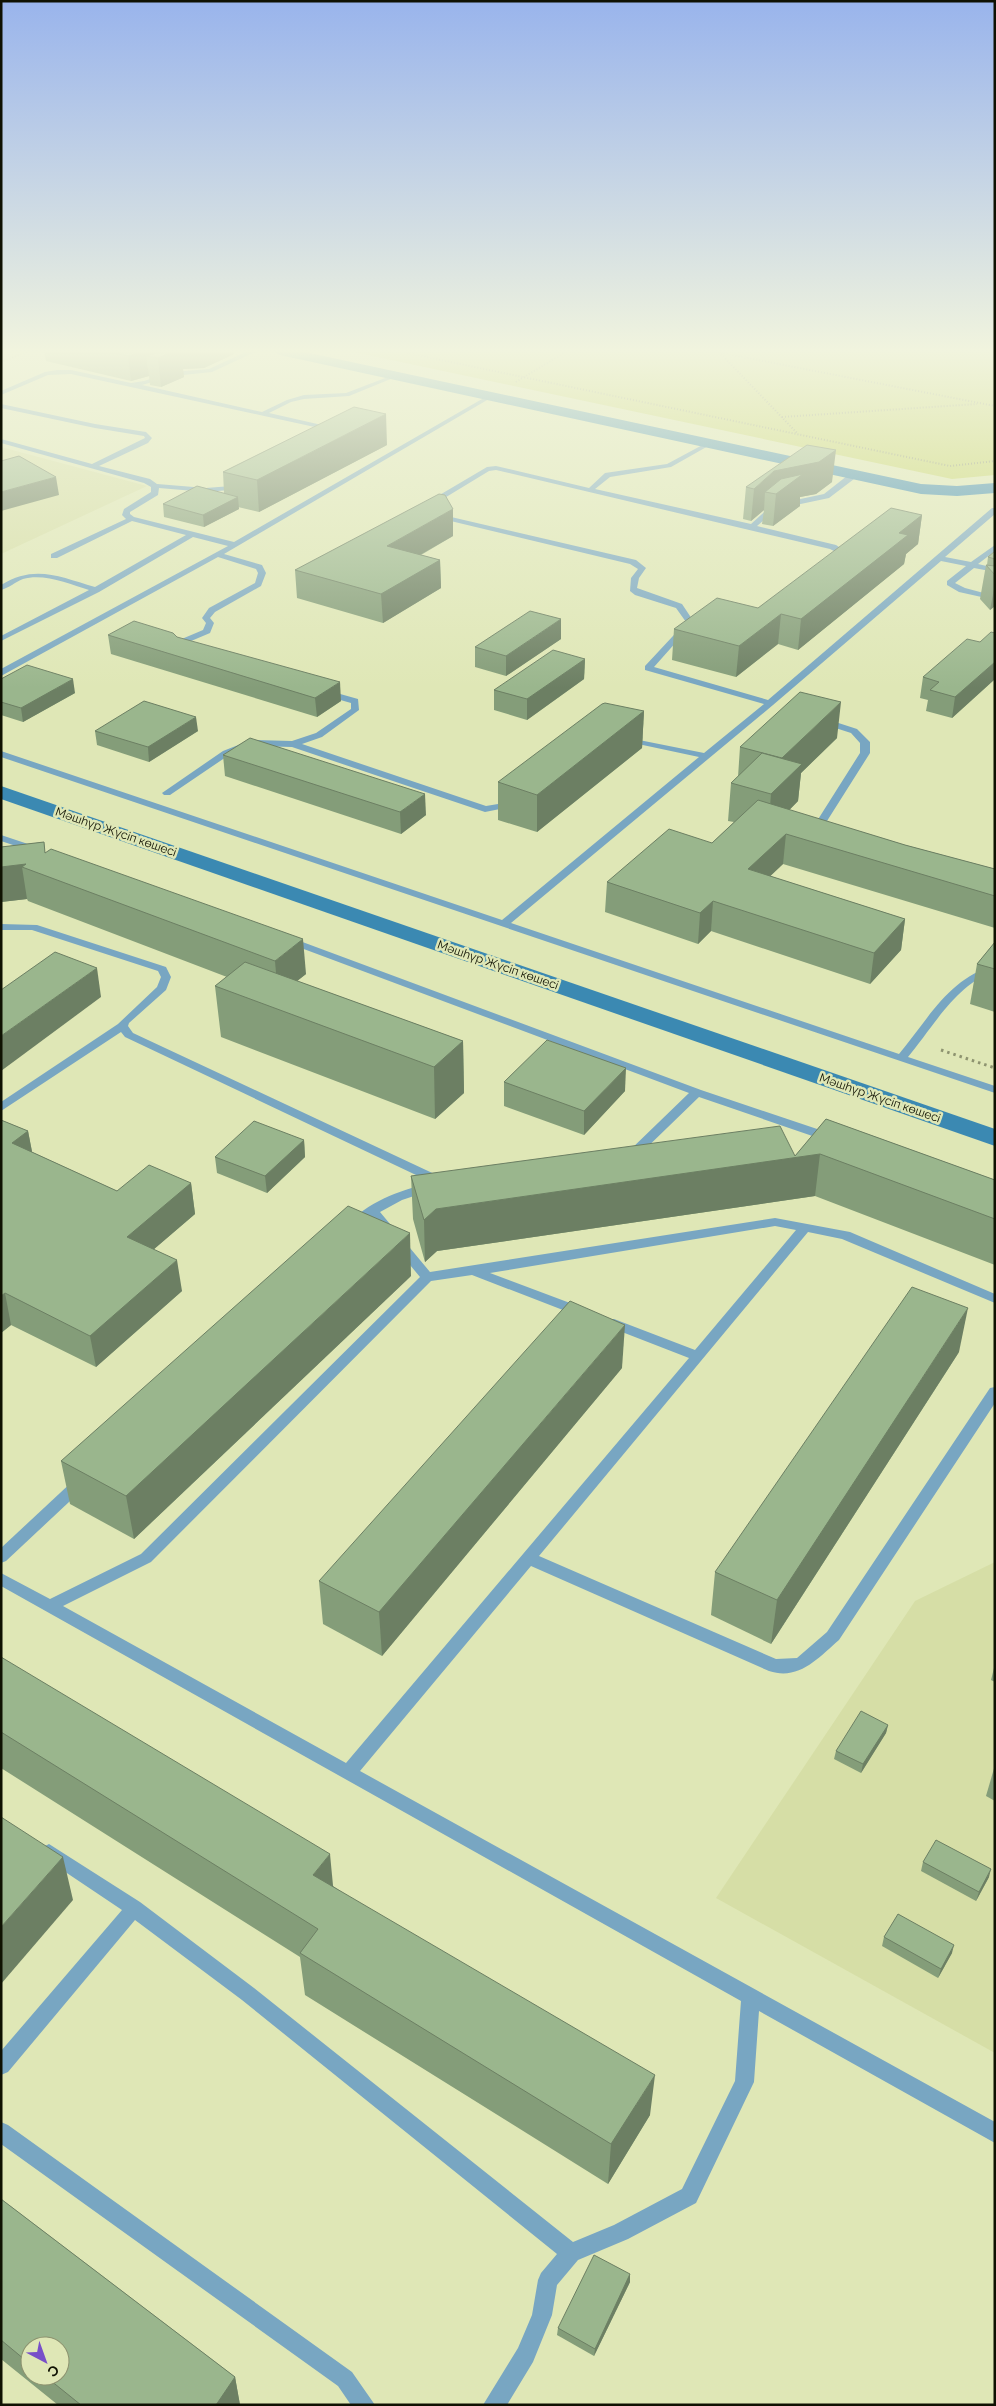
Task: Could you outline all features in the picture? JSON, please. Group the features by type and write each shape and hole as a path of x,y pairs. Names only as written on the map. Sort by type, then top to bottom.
{"street":[{"path":"802,463 921,489 957,491 995,488"},
{"name":"Мәшһүр Жүсіп көшесі","path":"1,792 995,1138"}],"lane":[{"path":"83,463 148,481 155,486 221,490 243,486 252,482"},
{"path":"93,466 99,463"},
{"path":"1,673 218,555 375,463"},
{"path":"590,490 608,475 669,466 674,463"},
{"path":"690,622 679,606 638,593 633,589 635,578 642,568 633,562 432,514 423,509 432,501 486,468 496,468 833,547 844,553 842,561 834,567"},
{"path":"752,527 775,507 826,496 855,474"},
{"path":"155,486 155,493 126,511 126,515 132,519 235,545"},
{"path":"503,924 706,756 770,706 995,510"},
{"path":"54,556 132,519"},
{"path":"1,639 96,590 191,535"},
{"path":"995,547 950,583 962,590 995,598"},
{"path":"193,655 183,652 179,648 180,643 207,631 210,623 206,618 212,610 258,584 262,573 259,567 218,555"},
{"path":"939,558 995,570"},
{"path":"1,588 19,578 36,576 53,578 96,590"},
{"path":"700,621 690,622 648,668 770,706"},
{"path":"293,744 319,735 355,710 356,701 317,690"},
{"path":"812,718 854,731 865,742 865,753 822,821 822,831 827,840 832,843"},
{"path":"613,736 706,756"},
{"path":"167,793 226,753 251,743 293,744 485,809 507,805 522,792"},
{"path":"1,754 995,1090"},
{"path":"1,838 48,854"},
{"path":"1,927 33,927 162,969 166,976 162,988 125,1021 122,1026 1,1108"},
{"path":"273,935 697,1092 842,1142"},
{"path":"901,1058 948,1000 974,976 995,969"},
{"path":"122,1026 129,1036 449,1183 407,1192 371,1210 342,1237"},
{"path":"623,1164 697,1092"},
{"path":"371,1210 427,1277"},
{"path":"49,1606 146,1558 427,1277 775,1222 845,1235 995,1299"},
{"path":"348,1772 806,1228"},
{"path":"473,1271 698,1356"},
{"path":"528,1558 775,1666 801,1664 833,1636 995,1392"},
{"path":"1,1557 88,1475"},
{"path":"1,1579 995,2133"},
{"path":"34,1842 134,1908 301,2035 571,2253"},
{"path":"1,2066 134,1908"},
{"path":"494,2405 529,2347 542,2315 548,2280 571,2253 621,2232 689,2196 744,2082 751,1997"},
{"path":"1,2132 345,2379 364,2405"}],"path":[{"path":"937,463 950,466 981,463"}],"shaded area":[{"path":"1,463 62,463 147,486 1,554"},
{"path":"995,1562 995,2053 716,1898 915,1601"}],"green space":[{"path":"878,463 995,463 995,475 952,479"}],"building":[{"path":"1,463 32,463 56,477 1,492"},
{"path":"241,463 290,463 257,480 223,472"},
{"path":"780,463 813,463 774,471 754,489 746,487"},
{"path":"803,474 776,494 765,492 781,479"},
{"path":"197,486 238,497 203,515 163,504"},
{"path":"439,494 445,495 453,509 387,546 440,560 381,594 295,570"},
{"path":"891,508 922,515 899,533 908,535 801,619 781,614 739,646 674,629 717,598 758,608"},
{"path":"995,551 995,559 988,557"},
{"path":"986,565 995,566 995,575"},
{"path":"530,611 561,619 506,656 475,647"},
{"path":"134,621 173,633 177,637 340,682 315,698 108,635"},
{"path":"991,632 995,633 995,662 955,697 930,690 939,682 923,677 967,639 980,642"},
{"path":"553,650 585,659 527,699 494,690"},
{"path":"27,665 73,679 21,708 1,702 1,679"},
{"path":"800,692 841,702 782,758 740,747"},
{"path":"144,701 196,717 148,747 95,731"},
{"path":"602,704 644,711 537,795 498,782"},
{"path":"250,738 425,794 400,812 223,755"},
{"path":"762,753 802,764 771,794 731,783"},
{"path":"758,800 905,845 995,869 995,896 786,834 748,869 905,919 874,953 713,901 700,913 607,882 669,829 712,843"},
{"path":"44,842 45,853 51,849 303,939 275,961 22,867 26,864 1,867 1,847"},
{"path":"995,942 995,969 977,964"},
{"path":"55,952 97,968 1,1036 1,990"},
{"path":"245,962 463,1041 434,1067 215,986"},
{"path":"547,1040 626,1068 584,1111 504,1082"},
{"path":"826,1119 995,1180 995,1219 820,1154 436,1209 424,1220 411,1176 780,1126 795,1156"},
{"path":"1,1120 28,1131 12,1143 117,1191 149,1165 191,1183 127,1237 177,1260 90,1336 5,1293 1,1296"},
{"path":"254,1121 304,1140 265,1176 215,1157"},
{"path":"348,1206 410,1233 126,1496 61,1461"},
{"path":"912,1287 968,1308 777,1600 715,1572"},
{"path":"570,1301 625,1325 379,1612 319,1581"},
{"path":"1,1657 330,1854 313,1875 655,2075 611,2144 300,1953 318,1929 1,1732"},
{"path":"861,1711 888,1725 863,1764 836,1751"},
{"path":"1,1817 63,1857 1,1927"},
{"path":"936,1840 991,1869 979,1892 923,1862"},
{"path":"898,1914 954,1945 941,1969 884,1937"},
{"path":"1,2199 235,2377 216,2405 81,2405 57,2386 70,2386 70,2336 20,2336 20,2356 1,2340"},
{"path":"594,2255 630,2274 595,2349 558,2328"}]}
